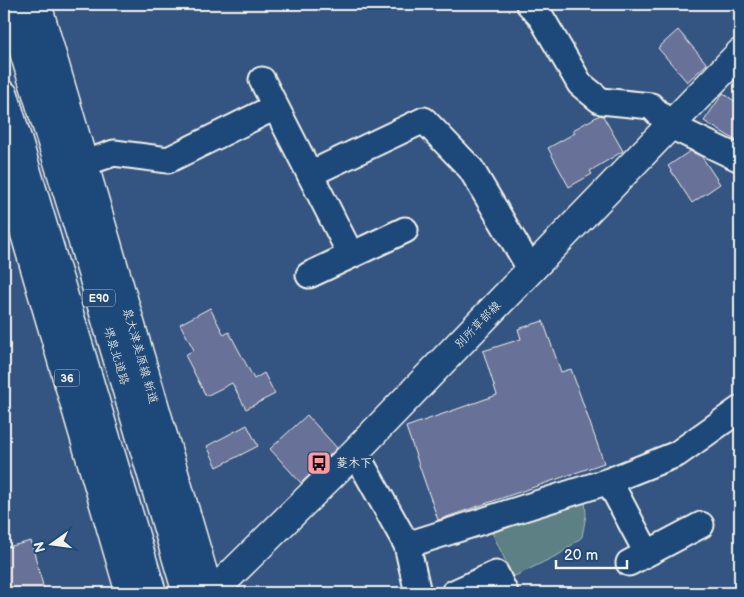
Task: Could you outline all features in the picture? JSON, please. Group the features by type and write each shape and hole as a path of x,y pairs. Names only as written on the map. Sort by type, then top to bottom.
{"main road":[{"name":"堺泉北道路","path":"9,4 187,593"},
{"name":"泉大津美原線 新道","path":"37,4 210,593"},
{"name":"別所草部線","path":"210,593 355,452 740,54"},
{"name":"E90","path":"4,95 152,593"},
{"name":"36","path":"4,162 130,593"}],"street":[{"path":"528,4 541,17 580,84 601,101 651,106 671,126 740,159"},
{"path":"262,80 351,255"},
{"path":"85,163 114,153 168,160 276,107"},
{"path":"310,174 424,120 471,170 531,270"},
{"path":"309,275 405,230"},
{"path":"407,545 609,481 678,454 740,409"},
{"path":"355,452 407,545 418,593"},
{"path":"609,481 638,558 701,525"},
{"path":"454,593 496,574 505,593"}],"green space":[{"path":"585,498 586,515 582,537 560,554 513,577 491,530"}],"building":[{"path":"678,30 707,64 687,82 658,48"},
{"path":"723,93 740,105 740,143 704,121"},
{"path":"600,115 603,116 623,151 590,171 592,174 569,187 548,148 575,133 573,130"},
{"path":"690,151 702,157 720,184 692,203 668,166"},
{"path":"210,308 224,335 229,332 254,379 264,373 275,394 246,409 232,383 206,396 185,355 194,350 180,324"},
{"path":"543,321 561,372 571,369 604,463 438,520 406,427 497,395 483,351 521,339 518,329"},
{"path":"307,415 337,448 301,483 270,449"},
{"path":"247,425 258,446 217,467 207,446"},
{"path":"31,541 45,593 4,593 4,548"}],"place":[{"name":"菱木下","path":"319,463"}]}
